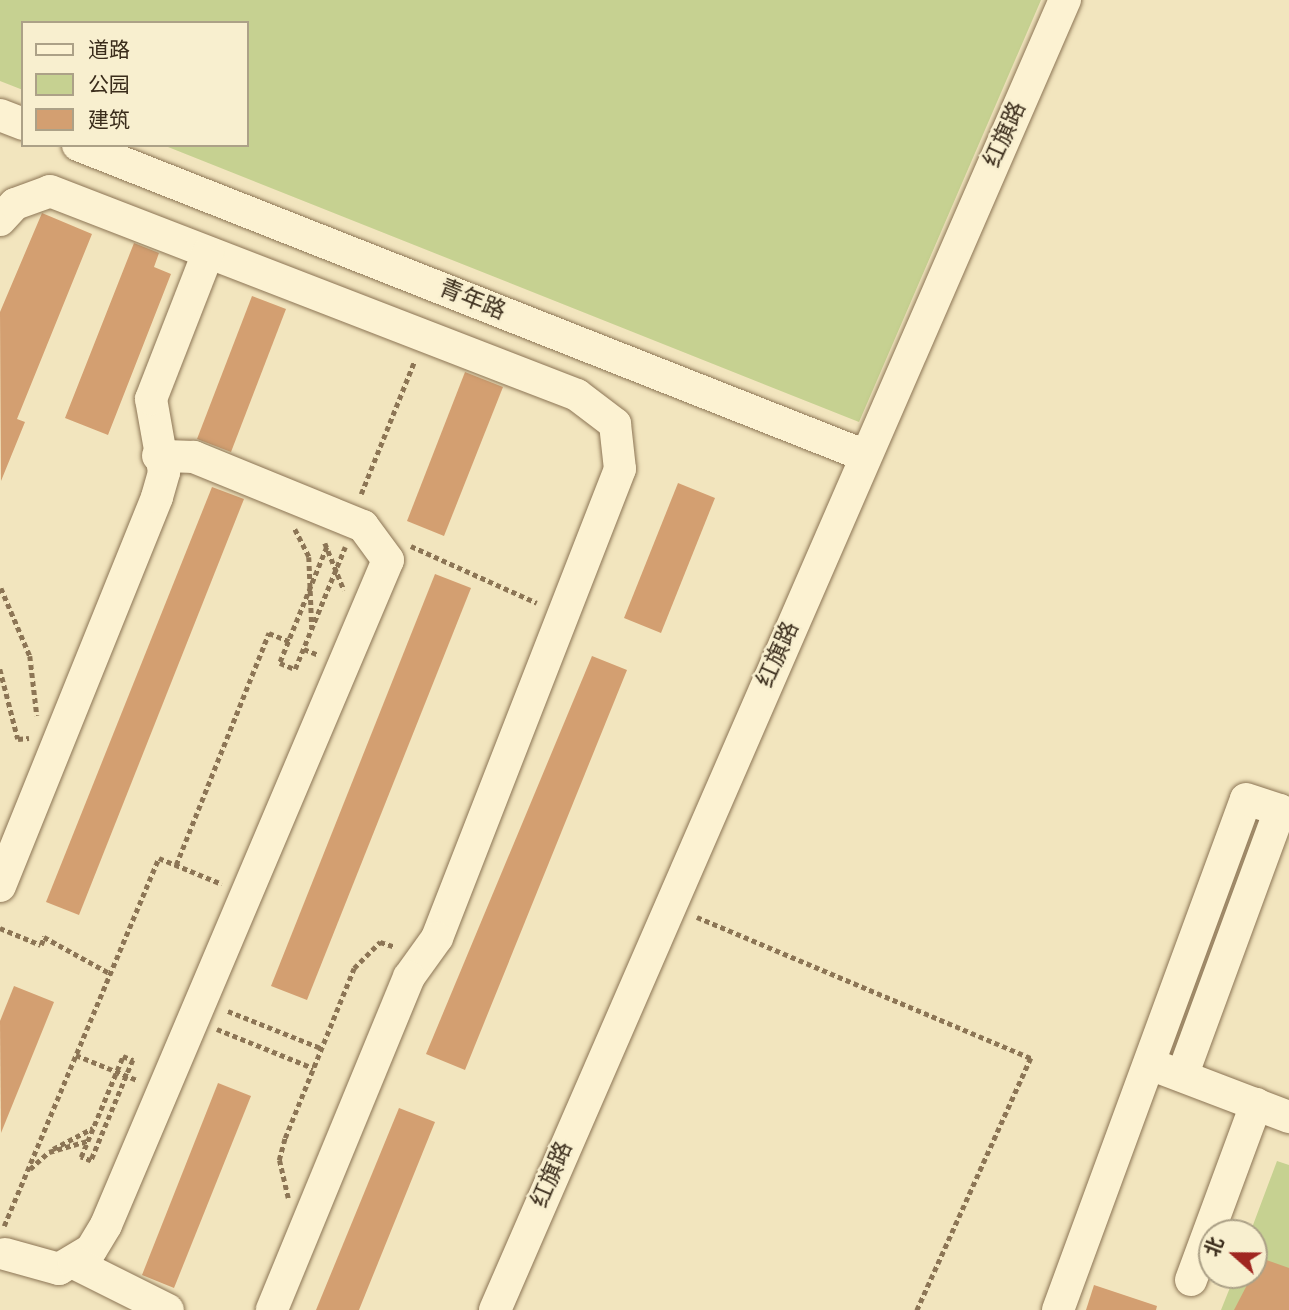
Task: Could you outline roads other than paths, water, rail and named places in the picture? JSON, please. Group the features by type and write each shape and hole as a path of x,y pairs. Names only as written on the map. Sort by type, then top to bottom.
{"street":[{"name":"红旗路","path":"495,1310 1065,0"},
{"path":"0,114 21,123"},
{"name":"青年路","path":"83,147 866,457"},
{"path":"0,220 15,204 50,191 577,395 615,424 620,469 437,938 415,967 272,1310"},
{"path":"0,886 157,497 164,472 158,456 151,399 208,253"},
{"path":"75,1263 106,1225 388,560 342,528 194,457 158,456"},
{"path":"1058,1310 1247,799 1280,810 1182,1076"},
{"path":"1149,1064 1289,1116"},
{"path":"1191,1280 1256,1104"},
{"path":"1,1253 38,1268 75,1263 168,1310"}]}
